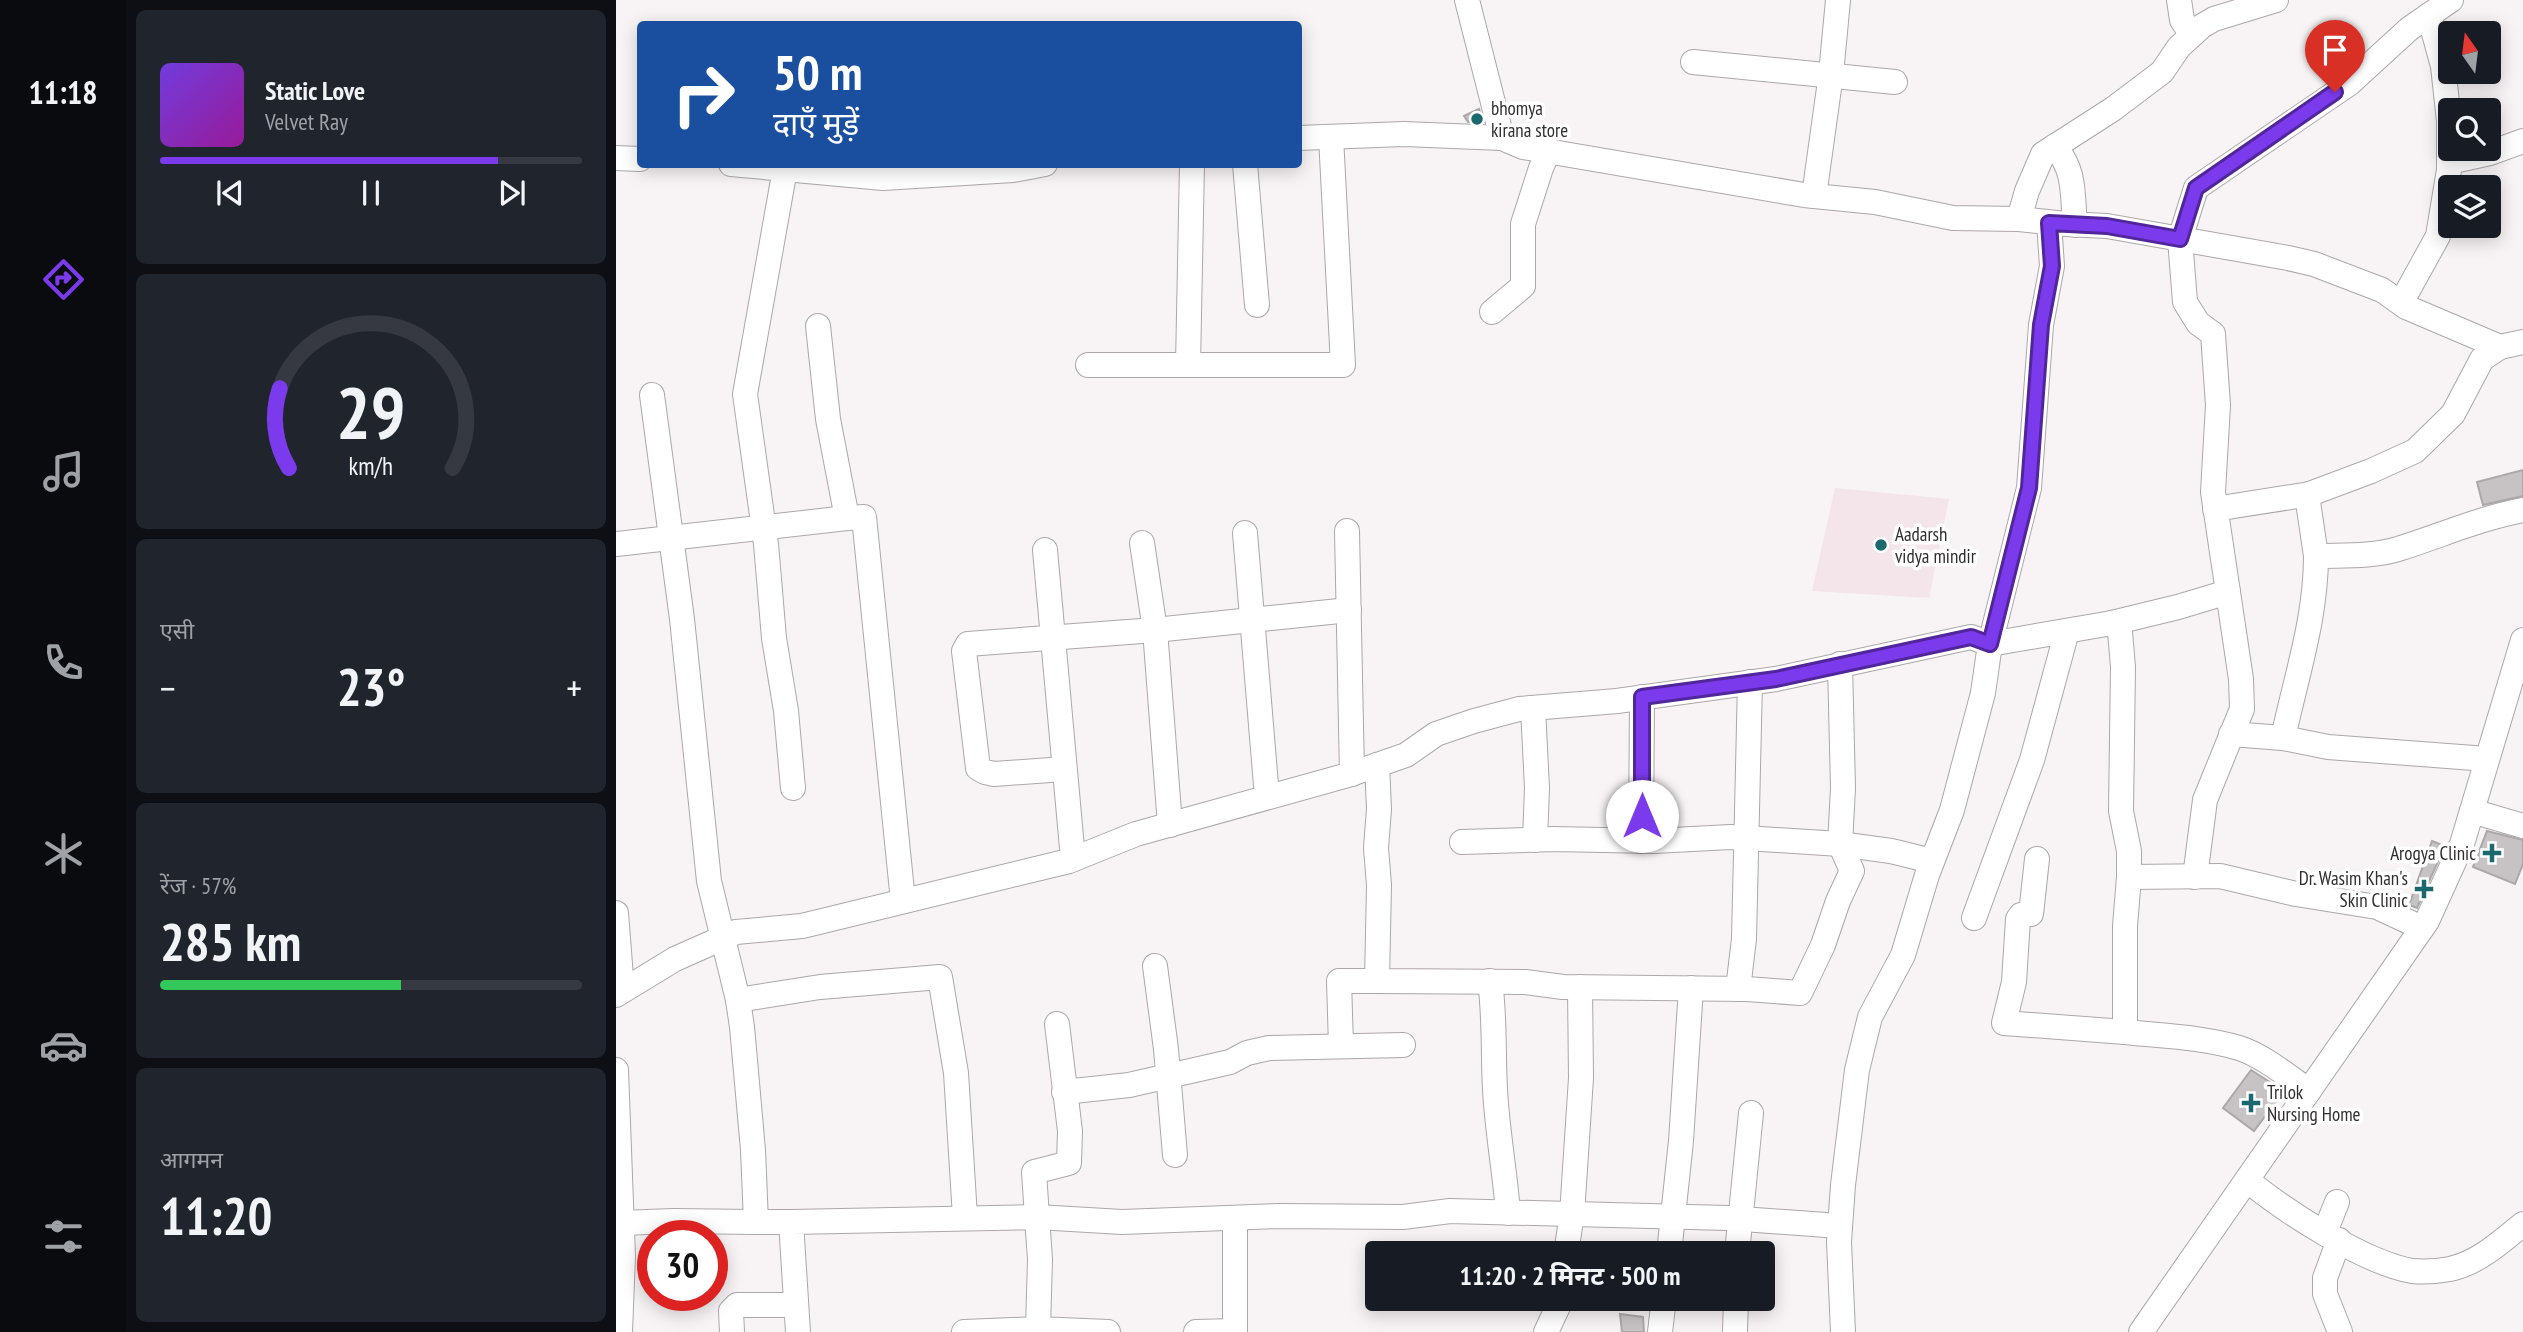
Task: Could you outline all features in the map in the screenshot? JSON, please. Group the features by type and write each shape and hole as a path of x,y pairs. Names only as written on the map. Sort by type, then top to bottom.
{"street":[{"path":"1467,0 1502,138"},
{"path":"1814,196 1838,0"},
{"path":"2179,0 2182,20 2192,34"},
{"path":"2019,219 2027,191 2043,155 2113,109 2162,72 2179,47 2202,26 2214,19 2276,0"},
{"path":"2195,877 2205,800 2242,709 2241,679 2215,509 2213,463 2218,405 2213,334 2198,323 2185,302 2180,239 2196,188 2350,83 2385,50 2451,0"},
{"path":"2401,303 2438,236 2449,162 2449,121 2443,66 2429,15"},
{"path":"1693,62 1895,82"},
{"path":"1302,138 1404,134 1502,138 1523,147 1814,196 1875,202 1953,218 2019,219 2107,226 2314,264 2382,290 2401,303 2474,338 2512,345"},
{"path":"1088,365 1343,365 1331,137"},
{"path":"2449,162 2490,153 2523,141"},
{"path":"2055,146 2068,163 2071,174 2075,225"},
{"path":"1492,312 1523,285 1523,224 1549,150"},
{"path":"616,158 637,159"},
{"path":"774,168 883,178 1024,168"},
{"path":"1188,365 1192,168"},
{"path":"1245,168 1257,305"},
{"path":"785,169 745,394 764,527 774,638 786,711 793,788"},
{"path":"1843,1332 1840,1226 1857,1070 1870,1017 1903,955 1932,861 1952,810 1983,693 1990,644 2029,488 2035,436 2040,338 2052,266 2049,223"},
{"path":"818,326 828,419 847,518"},
{"path":"2215,509 2310,494 2416,451 2453,414 2482,359 2512,345"},
{"path":"652,395 682,619 709,881 738,1000 753,1150 756,1222"},
{"path":"2283,738 2312,620 2316,589 2316,556 2307,495 2310,494"},
{"path":"2316,556 2379,553 2398,549 2494,516 2523,510"},
{"path":"616,544 864,517 903,901"},
{"path":"1347,531 1352,774"},
{"path":"1245,533 1267,797"},
{"path":"1142,543 1155,630 1170,825"},
{"path":"1045,550 1073,859"},
{"path":"616,913 619,992 675,959 736,932 802,926 1073,859 1136,834 1352,774 1406,755 1436,734 1474,720 1533,708 1776,679 1971,637 1990,644 2067,631 2112,623 2228,592"},
{"path":"1065,769 994,774 978,768 965,647 972,643 1053,639 1349,610"},
{"path":"2112,623 2120,632 2123,667 2121,811 2129,851 2124,926 2125,1032"},
{"path":"1974,918 2032,760 2067,631"},
{"path":"2141,1332 2422,928 2462,844 2523,640"},
{"path":"1342,1046 1339,981 1490,981 1580,987 1738,989 1800,993 1823,945 1852,871 1840,844 1843,789 1840,664"},
{"path":"1738,989 1744,939 1750,682"},
{"path":"1641,841 1642,697"},
{"path":"1533,708 1537,788 1535,840"},
{"path":"2231,734 2283,738 2328,747 2487,759"},
{"path":"1377,765 1377,981"},
{"path":"2472,811 2523,826"},
{"path":"1462,842 1641,841 1730,837 1840,844 1891,851 1932,861"},
{"path":"2037,859 2031,914 2021,915 2018,919 2014,982 2004,1023 2125,1032 2241,1048 2309,1091"},
{"path":"2129,877 2220,876 2296,894 2377,907 2422,928"},
{"path":"1155,966 1175,1155"},
{"path":"738,1000 820,987 940,977 956,1073 965,1217"},
{"path":"1490,981 1494,1005 1492,1031 1495,1092 1508,1213"},
{"path":"1568,1241 1581,1079 1580,987"},
{"path":"1670,1241 1692,988"},
{"path":"1038,1331 1040,1259 1034,1172 1069,1163 1069,1131 1057,1024"},
{"path":"1064,1092 1129,1085 1230,1062 1247,1053 1269,1048 1403,1045"},
{"path":"616,1070 622,1223 620,1332"},
{"path":"1738,1241 1751,1113"},
{"path":"2247,1180 2269,1198 2332,1236 2375,1259 2414,1271 2451,1269 2494,1249 2523,1224"},
{"path":"2337,1202 2325,1294 2340,1332"},
{"path":"622,1223 897,1222 965,1217 1037,1217 1122,1222 1403,1217 1450,1211 1741,1219 1840,1226"},
{"path":"1196,1332 1235,1332 1235,1218"},
{"path":"791,1222 798,1332"},
{"path":"732,1332 731,1311 737,1305 795,1305"},
{"path":"1546,1332 1556,1311"},
{"path":"1660,1332 1662,1311"},
{"path":"1735,1332 1736,1311"},
{"path":"964,1332 1108,1332"}],"shaded area":[{"name":"Aadarsh vidya mindir","path":"1835,488 1949,499 1929,598 1812,591"}],"building":[{"path":"1479,109 1483,122 1468,122 1464,116"},
{"path":"2523,470 2523,496 2483,505 2477,482"},
{"path":"2487,831 2523,840 2523,864 2515,884 2473,867"},
{"path":"2432,841 2445,846 2417,908 2409,905"},
{"path":"2251,1070 2284,1091 2254,1131 2223,1108"},
{"path":"1620,1314 1643,1317 1644,1332 1622,1332"}],"place":[{"name":"bhomya kirana store","path":"1477,119"},
{"name":"Aadarsh vidya mindir","path":"1881,545"},
{"name":"Arogya Clinic","path":"2492,853"},
{"name":"Dr. Wasim Khan's Skin Clinic","path":"2424,889"},
{"name":"Trilok Nursing Home","path":"2251,1103"}],"route":[{"path":"1642,816 1642,697 1776,679 1971,637 1990,644 2029,488 2035,436 2041,325 2052,266 2049,223 2107,226 2180,239 2196,188 2335,92"}]}
